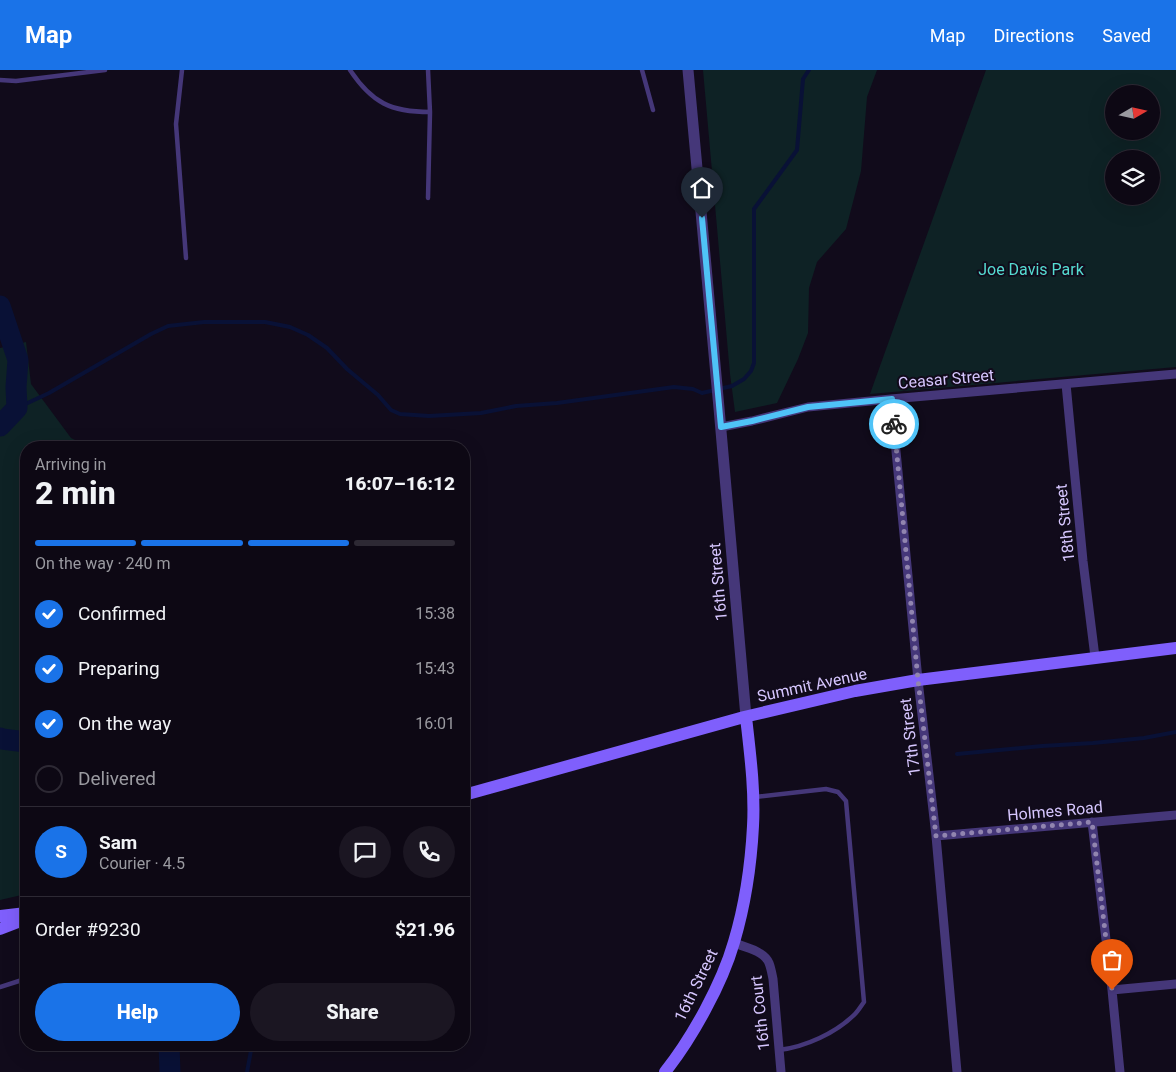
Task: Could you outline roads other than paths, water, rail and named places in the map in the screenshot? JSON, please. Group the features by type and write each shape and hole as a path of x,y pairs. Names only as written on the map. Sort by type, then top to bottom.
{"main road":[{"name":"Summit Avenue","path":"470,793 746,717 855,692 918,680 1176,648"},
{"name":"16th Street","path":"665,1072 684,1044 709,1000 722,972 734,942 745,896 753,825 752,764 746,717"},
{"path":"0,916 20,914"},
{"path":"0,929 20,921"}],"street":[{"name":"16th Street","path":"688,70 720,408 746,717"},
{"name":"Ceasar Street","path":"721,427 808,407 1176,374"},
{"name":"18th Street","path":"1066,384 1083,560 1095,657"},
{"name":"17th Street","path":"892,399 918,680 936,836 957,1072"},
{"name":"Holmes Road","path":"936,836 1176,815"},
{"path":"1092,822 1120,1072"},
{"name":"16th Court","path":"734,942 765,957 770,964 781,1072"},
{"path":"1112,990 1176,984"}],"lane":[{"path":"0,80 16,81 105,70"},
{"path":"182,70 176,124 186,258"},
{"path":"350,70 369,94 385,105 412,112 430,112"},
{"path":"428,70 430,112 428,198"},
{"path":"642,70 653,110"},
{"path":"753,797 826,788 838,792 846,801 864,1002 856,1014 813,1042 779,1050"},
{"path":"0,987 20,981"}],"waterway":[{"path":"17,408 49,393 168,326 204,322 265,322 290,327 308,335 327,348 347,369 378,395 391,410 400,414 429,416 481,413 516,406 557,403 674,387 693,389 702,393 732,386 744,379 751,371 754,363 754,209 797,150 803,79 809,70"},
{"path":"0,306 18,360 17,408 0,426"},
{"path":"957,754 1144,738 1176,732"},
{"path":"0,738 20,741"},
{"path":"169,1051 170,1072"},
{"path":"247,1072 251,1051"}],"park label":[{"name":"Joe Davis Park","path":"1031,269"}]}
